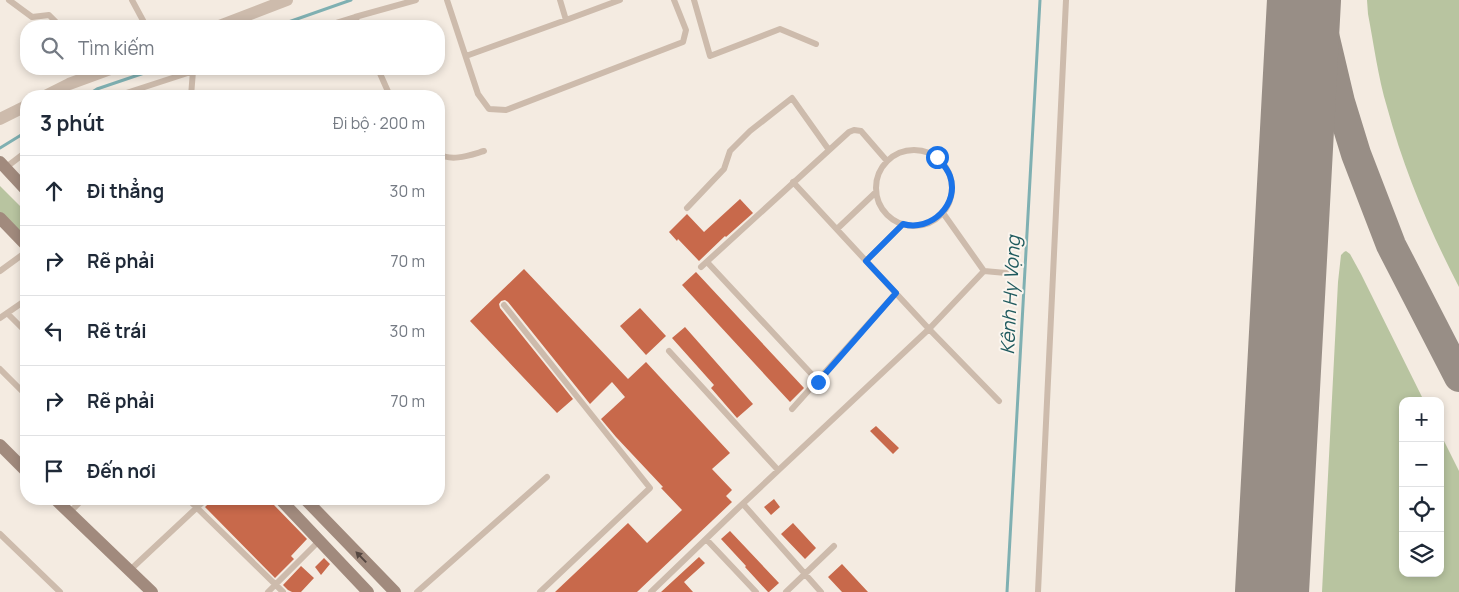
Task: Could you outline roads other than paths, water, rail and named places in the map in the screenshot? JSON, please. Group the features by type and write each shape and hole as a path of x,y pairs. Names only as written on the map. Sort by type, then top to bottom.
{"street":[{"path":"235,20 287,0"},
{"path":"57,90 85,75"},
{"path":"0,119 20,109"},
{"path":"2,165 20,184"},
{"path":"0,218 20,239"},
{"path":"0,445 20,465"},
{"path":"61,505 152,592"},
{"path":"286,505 368,592"},
{"path":"291,510 298,510 302,505"},
{"path":"310,505 395,592"},
{"path":"316,537 316,524 319,521 325,520"}],"lane":[{"path":"9,0 32,17 49,15 54,20"},
{"path":"132,0 143,20"},
{"path":"345,20 416,0"},
{"path":"447,0 478,94 489,109 506,110 683,42 686,30 674,0"},
{"path":"560,0 566,20"},
{"path":"466,56 620,0"},
{"path":"694,0 710,56 780,30 816,44"},
{"path":"1038,592 1066,0"},
{"path":"136,90 181,75"},
{"path":"192,90 195,75"},
{"path":"381,75 387,90"},
{"path":"687,208 724,169 730,151 750,131 792,98 829,150"},
{"path":"701,267 849,132 854,130 861,131 887,161"},
{"path":"913,149 925,151 937,157 945,166 950,177 952,189 949,202 943,212 933,221 921,225 903,224 887,214 880,204 876,192 877,179 887,161 901,152 913,149"},
{"path":"445,157 454,158 484,151"},
{"path":"2,165 20,155"},
{"path":"793,182 929,329 1000,401"},
{"path":"837,229 876,192"},
{"path":"943,212 984,271"},
{"path":"866,261 903,224"},
{"path":"0,271 20,256"},
{"path":"707,262 818,382"},
{"path":"984,271 1006,273"},
{"path":"651,592 929,329 984,271"},
{"path":"792,410 896,293"},
{"path":"0,318 20,304"},
{"path":"504,306 650,488 540,592"},
{"path":"7,313 20,326"},
{"path":"669,352 778,470"},
{"path":"0,368 20,389"},
{"path":"417,592 547,477"},
{"path":"743,504 821,592"},
{"path":"69,513 77,505"},
{"path":"194,505 283,592"},
{"path":"129,571 200,505"},
{"path":"0,534 60,592"},
{"path":"268,592 316,537"},
{"path":"706,539 756,592"},
{"path":"786,592 834,546"}],"waterway":[{"name":"Kênh Hy Vọng","path":"294,20 351,0"},
{"name":"Kênh Hy Vọng","path":"1007,592 1040,0"},
{"name":"Kênh Hy Vọng","path":"95,90 138,75"},
{"name":"Kênh Hy Vọng","path":"0,148 20,136"}]}
